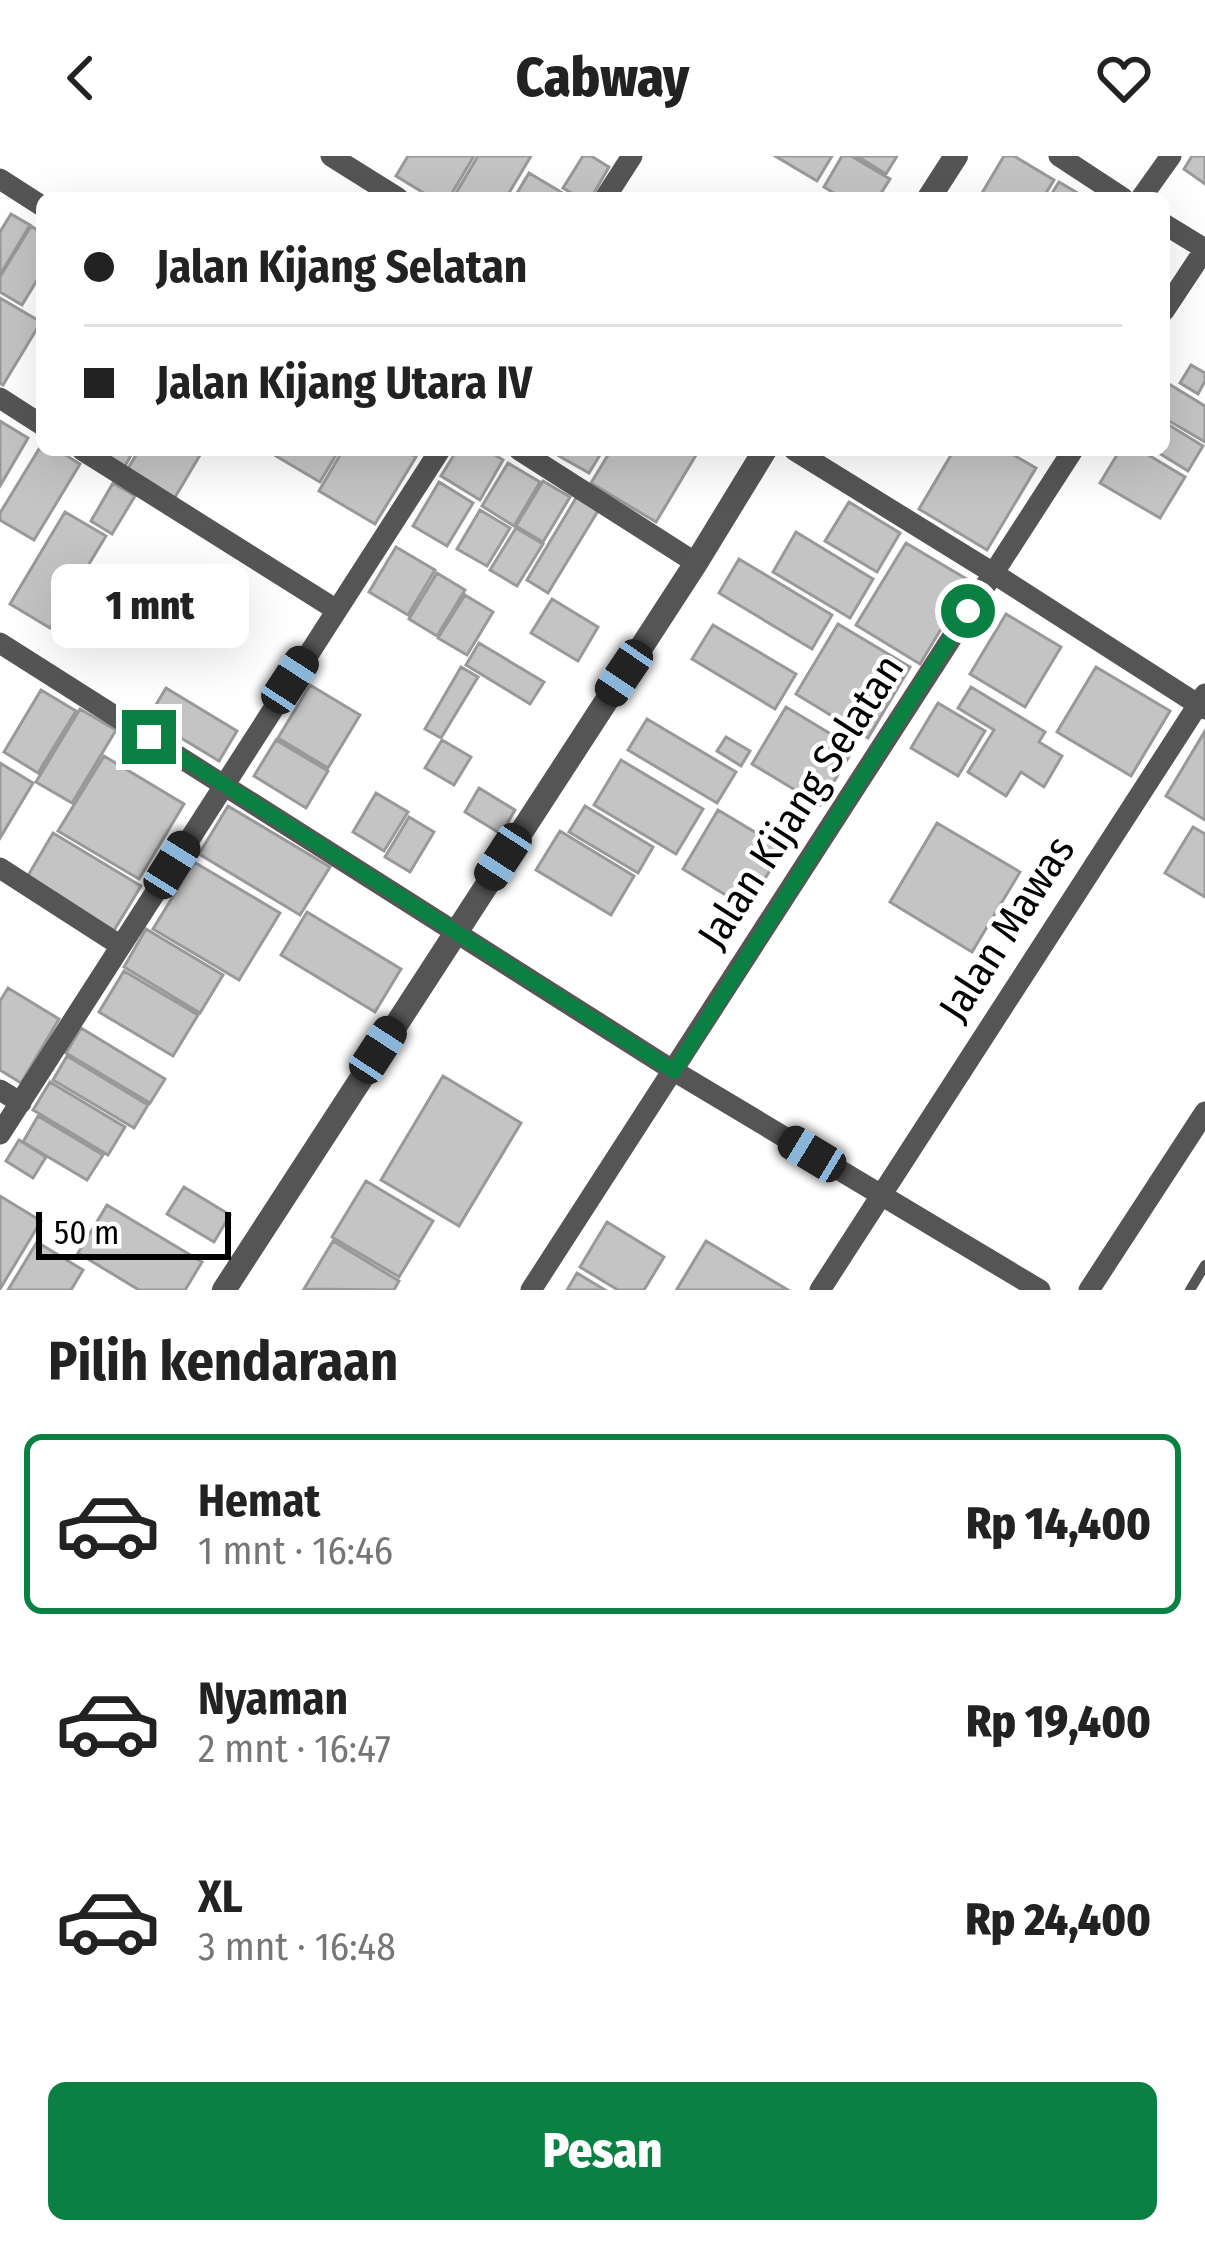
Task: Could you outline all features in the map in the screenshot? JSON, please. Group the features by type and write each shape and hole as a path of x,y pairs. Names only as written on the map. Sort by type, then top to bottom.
{"street":[{"path":"332,156 389,192"},
{"path":"609,192 632,156"},
{"path":"933,192 956,156"},
{"path":"1059,156 1115,192"},
{"path":"1145,192 1171,156"},
{"path":"0,179 36,202"},
{"path":"1170,228 1205,249 1170,302"},
{"path":"0,398 36,420"},
{"path":"92,456 335,609"},
{"path":"0,1134 431,456"},
{"path":"528,456 696,563"},
{"path":"224,1290 761,456"},
{"path":"804,456 993,573"},
{"name":"Jalan Kijang Selatan","path":"531,1290 1069,456"},
{"name":"Jalan Mawas","path":"820,1290 1203,702 993,573"},
{"path":"0,643 674,1071 1040,1290"},
{"path":"0,868 121,946"},
{"path":"0,1090 20,1103"},
{"path":"1089,1290 1205,1112"}],"lane":[{"path":"1190,1290 1205,1265"}],"building":[{"path":"408,156 474,156 453,192 422,192 396,176"},
{"path":"478,156 531,156 510,192 457,192"},
{"path":"583,156 609,167 594,192 563,188"},
{"path":"775,156 832,156 817,181"},
{"path":"842,156 851,156 890,179 882,192 832,192 824,187"},
{"path":"857,156 897,156 886,174"},
{"path":"1004,156 1014,156 1054,180 1047,192 983,192"},
{"path":"1192,156 1205,156 1205,184 1184,169"},
{"path":"529,173 561,192 518,192"},
{"path":"1059,182 1076,192 1053,192"},
{"path":"11,214 30,225 0,275 0,232"},
{"path":"31,226 36,229 36,282 22,305 0,292 0,277"},
{"path":"0,298 36,319 36,330 3,385"},
{"path":"1191,365 1205,373 1198,394 1180,383"},
{"path":"1170,385 1205,406 1205,442 1170,422"},
{"path":"0,421 28,438 0,486"},
{"path":"1170,426 1203,446 1188,471 1164,456 1170,456"},
{"path":"36,454 67,456 80,464 34,540 0,520"},
{"path":"104,456 131,456 124,468"},
{"path":"135,456 199,456 174,499 127,470"},
{"path":"276,456 335,456 320,482"},
{"path":"339,456 416,457 375,524 319,491"},
{"path":"453,456 503,460 480,500 441,476"},
{"path":"559,456 599,456 589,473"},
{"path":"607,456 695,456 656,522 591,483"},
{"path":"950,456 1015,456 1036,468 987,550 919,509"},
{"path":"1116,456 1150,456 1185,477 1160,518 1100,483"},
{"path":"508,463 540,482 514,526 482,506"},
{"path":"543,481 570,497 543,542 516,526"},
{"path":"439,482 473,503 447,546 413,526"},
{"path":"113,483 135,496 112,534 91,521"},
{"path":"579,493 601,506 548,593 527,580"},
{"path":"849,502 900,533 877,572 825,541"},
{"path":"480,510 510,528 487,566 457,549"},
{"path":"65,512 106,536 50,628 10,604"},
{"path":"516,528 543,544 517,586 490,570"},
{"path":"796,532 873,579 850,618 773,572"},
{"path":"906,543 970,581 920,664 856,625"},
{"path":"396,547 435,570 408,615 369,592"},
{"path":"739,559 832,615 812,649 719,593"},
{"path":"437,573 465,590 437,636 409,619"},
{"path":"465,595 493,612 467,655 438,638"},
{"path":"552,599 598,627 578,661 531,633"},
{"path":"1006,614 1061,647 1025,707 970,674"},
{"path":"838,624 910,667 868,738 796,694"},
{"path":"713,625 796,674 775,709 692,659"},
{"path":"479,643 544,682 530,704 466,665"},
{"path":"461,667 478,677 441,738 425,729"},
{"path":"1096,667 1170,711 1131,776 1057,732"},
{"path":"310,685 360,715 328,768 278,738"},
{"path":"971,687 1045,732 1039,742 1062,756 1044,787 1021,772 1006,796 968,772 994,730 958,708"},
{"path":"166,688 237,731 219,761 148,718"},
{"path":"41,690 76,711 38,773 4,752"},
{"path":"938,703 985,731 958,776 911,748"},
{"path":"786,707 854,748 820,805 752,764"},
{"path":"80,709 116,730 72,803 36,782"},
{"path":"647,719 736,772 717,803 628,750"},
{"path":"1205,731 1205,820 1166,796"},
{"path":"726,737 750,751 741,766 717,751"},
{"path":"276,740 328,771 306,808 254,776"},
{"path":"442,740 471,757 454,785 425,768"},
{"path":"104,756 184,804 139,879 58,831"},
{"path":"621,760 703,809 676,854 594,805"},
{"path":"0,763 33,783 0,838"},
{"path":"479,788 515,810 501,834 465,812"},
{"path":"376,793 408,812 384,851 353,832"},
{"path":"228,806 330,867 300,915 199,854"},
{"path":"585,806 653,847 638,873 569,832"},
{"path":"718,810 783,849 747,908 683,869"},
{"path":"409,817 434,832 410,872 385,857"},
{"path":"937,823 1020,872 972,952 890,902"},
{"path":"1193,827 1205,834 1205,897 1165,873"},
{"path":"560,831 634,876 611,915 536,870"},
{"path":"53,833 141,886 113,932 26,879"},
{"path":"194,862 280,913 239,980 153,929"},
{"path":"307,912 401,969 375,1012 281,955"},
{"path":"146,929 223,975 200,1013 124,967"},
{"path":"124,971 198,1015 173,1056 99,1012"},
{"path":"8,988 59,1019 21,1083 0,1070 0,1001"},
{"path":"81,1028 165,1079 150,1103 66,1053"},
{"path":"67,1056 148,1105 134,1128 53,1080"},
{"path":"443,1076 521,1123 459,1226 381,1180"},
{"path":"50,1082 125,1127 108,1155 33,1110"},
{"path":"38,1116 103,1155 87,1180 23,1142"},
{"path":"19,1140 46,1157 33,1178 6,1161"},
{"path":"366,1181 433,1221 399,1277 332,1237"},
{"path":"184,1187 230,1215 214,1242 167,1214"},
{"path":"0,1196 41,1221 0,1289"},
{"path":"107,1205 202,1262 185,1290 139,1290 78,1253"},
{"path":"607,1222 664,1257 644,1290 618,1290 580,1267"},
{"path":"333,1241 399,1281 394,1290 304,1289"},
{"path":"706,1241 788,1290 677,1289"},
{"path":"37,1242 83,1270 71,1290 8,1290"},
{"path":"577,1273 605,1290 567,1290"}],"route":[{"path":"149,737 674,1071 968,611"}]}
